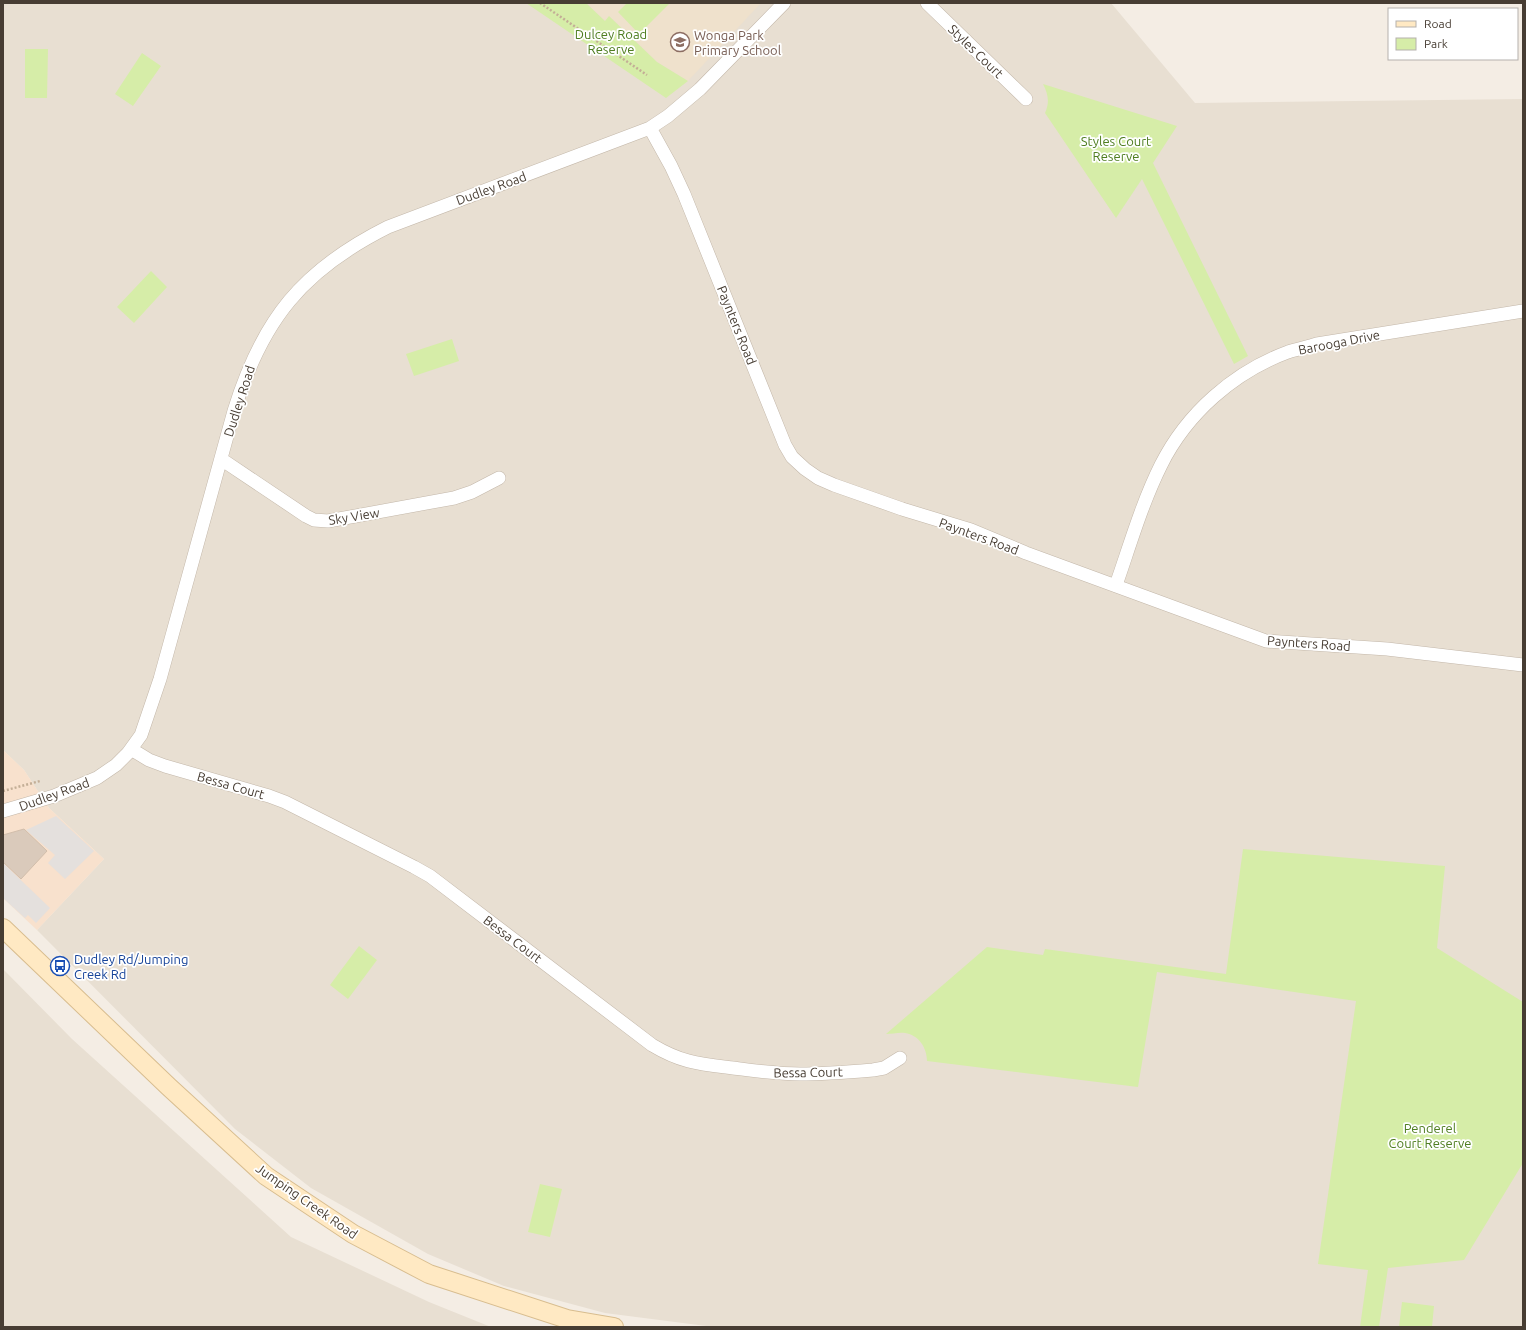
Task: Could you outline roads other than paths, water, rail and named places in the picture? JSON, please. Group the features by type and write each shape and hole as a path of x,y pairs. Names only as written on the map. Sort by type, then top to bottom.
{"main road":[{"name":"Jumping Creek Road","path":"3,928 169,1087 266,1176 353,1234 428,1274 567,1319 614,1327"}],"street":[{"name":"Dudley Road","path":"3,811 54,796 97,778 116,765 131,749 140,735 147,720 160,679 243,381 263,339 290,299 322,267 365,238 388,227 650,128 668,116 700,89 784,3"},
{"name":"Styles Court","path":"926,3 1026,99"},
{"name":"Paynters Road","path":"650,128 671,166 684,194 785,445 792,457 818,478 902,509 971,530 1026,553 1266,641 1387,649 1523,665"},
{"name":"Barooga Drive","path":"1116,585 1149,493 1161,465 1171,447 1198,412 1213,396 1237,378 1262,363 1288,352 1317,344 1523,311"},
{"name":"Sky View","path":"221,459 306,516 320,521 328,521 454,498 479,489 499,478"},
{"name":"Bessa Court","path":"131,749 149,760 166,766 285,802 430,876 652,1045 678,1058 699,1064 773,1073 802,1074 873,1070 884,1068 900,1058"}],"place":[{"name":"Wonga Park Primary School","path":"680,42"},
{"name":"Dudley Rd/Jumping Creek Rd","path":"60,966"}],"park label":[{"name":"Dulcey Road Reserve","path":"611,42"},
{"name":"Styles Court Reserve","path":"1116,148"},
{"name":"Penderel Court Reserve","path":"1430,1136"}]}
